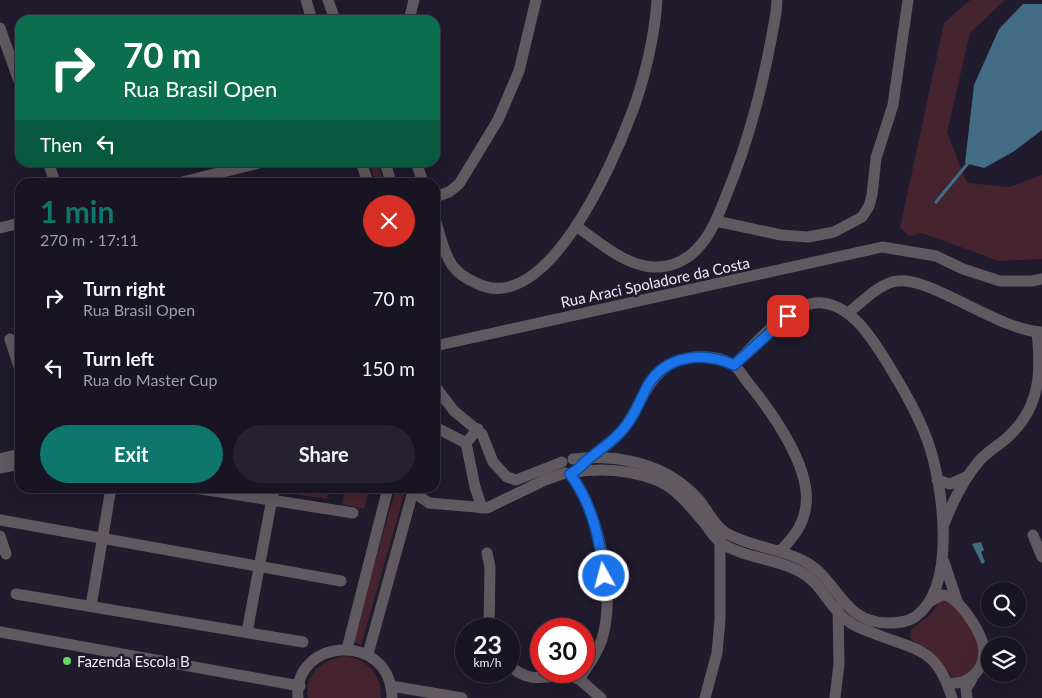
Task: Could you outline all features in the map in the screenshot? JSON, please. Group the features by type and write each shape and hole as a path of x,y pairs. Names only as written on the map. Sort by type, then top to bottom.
{"street":[{"path":"306,0 310,15"},
{"path":"328,0 333,15"},
{"path":"410,15 414,0"},
{"path":"440,195 449,192 459,184 498,120 519,71 536,0"},
{"path":"440,233 452,265 466,278 489,288 500,289 528,280 548,262 576,226 606,170 632,114 640,88 657,0"},
{"path":"576,226 627,259 645,266 655,267 676,263 690,256 702,244 716,221 737,169 756,113 770,47 777,0"},
{"path":"716,221 781,235 808,237 834,232 862,217 869,206 876,158 893,105 908,0"},
{"path":"0,28 15,70"},
{"path":"198,178 243,167"},
{"path":"0,228 15,224"},
{"name":"Rua Araci Spoladore da Costa","path":"440,345 882,247 936,256 963,269 1000,281 1032,281 1042,279"},
{"path":"848,313 883,286 893,281 917,282 990,318 1040,332 1040,375 1029,412 1012,433 981,459 969,474 943,525"},
{"path":"734,365 779,322 796,309 822,303 848,313 875,344 913,407 929,444 937,480 943,525 941,576 931,601"},
{"path":"10,339 15,354"},
{"path":"570,473 620,433 630,420 649,384 663,369 672,363 693,357 715,358 734,365 781,427 795,455 805,484 807,503 803,522 791,540 780,550"},
{"path":"440,393 454,411 478,429 484,437 493,462 511,480 516,480 567,461 590,457 630,461 670,476 697,498 720,529 737,538 780,550 815,567 826,577 839,606 852,625 923,652 935,661 948,683 952,698"},
{"path":"466,443 478,429"},
{"path":"440,430 466,443"},
{"path":"466,443 475,487 482,508"},
{"path":"0,459 15,455"},
{"path":"567,461 561,470 570,473 581,488 600,548 606,593 602,638 595,655"},
{"path":"0,468 15,465"},
{"path":"417,493 430,503 482,508 491,506 549,478 601,468 615,470 656,480 687,502 719,542 734,550 806,574 839,606 868,620 880,623 904,622 917,616 937,596 946,594 958,601"},
{"path":"937,480 950,484 956,483 969,474"},
{"path":"91,606 110,493"},
{"path":"227,493 353,514"},
{"path":"247,632 273,493"},
{"path":"346,649 387,493"},
{"path":"368,654 412,493"},
{"path":"0,520 342,581"},
{"path":"705,698 715,664 720,620 720,529"},
{"path":"1033,535 1042,557"},
{"path":"0,536 6,554"},
{"path":"487,553 490,567 489,618"},
{"path":"941,555 958,601 983,643 982,659 966,689 966,698"},
{"path":"16,594 303,642"},
{"path":"835,698 839,664 839,606"},
{"path":"904,622 904,634 908,646"},
{"path":"0,632 300,686"},
{"path":"298,698 300,686 308,666 332,650 346,649 368,654 382,668 391,686 392,698"},
{"path":"948,683 960,684 972,678"},
{"path":"584,683 601,698"},
{"path":"391,686 462,698"}],"shaded area":[{"path":"970,0 1005,0 970,33 947,132 967,183 1010,187 1042,175 1042,259 999,261 922,233 909,236 900,228 944,23"},
{"path":"371,167 379,167 383,178 375,178"},
{"path":"289,493 328,493 327,499"},
{"path":"344,493 368,493 364,509 342,504"},
{"path":"395,493 405,493 361,645 355,642 355,633"},
{"path":"941,600 953,602 974,631 979,647 979,655 972,669 965,676 955,680 929,649 918,645 910,638 911,630 932,613"},
{"path":"348,656 362,662 373,671 379,683 381,698 308,698 309,681 318,668 331,660"}],"water":[{"path":"1023,4 1042,4 1042,130 1013,152 984,168 965,163 974,85 999,29"},
{"path":"981,542 984,550 981,552 985,562 982,564 972,544"}],"waterway":[{"path":"936,202 969,162"}],"place":[{"name":"Fazenda Escola B","path":"67,661"}],"route":[{"path":"604,576 600,548 589,508 581,488 570,474 620,433 630,420 649,384 663,369 672,363 693,357 715,358 734,365 779,322 788,316"}]}
